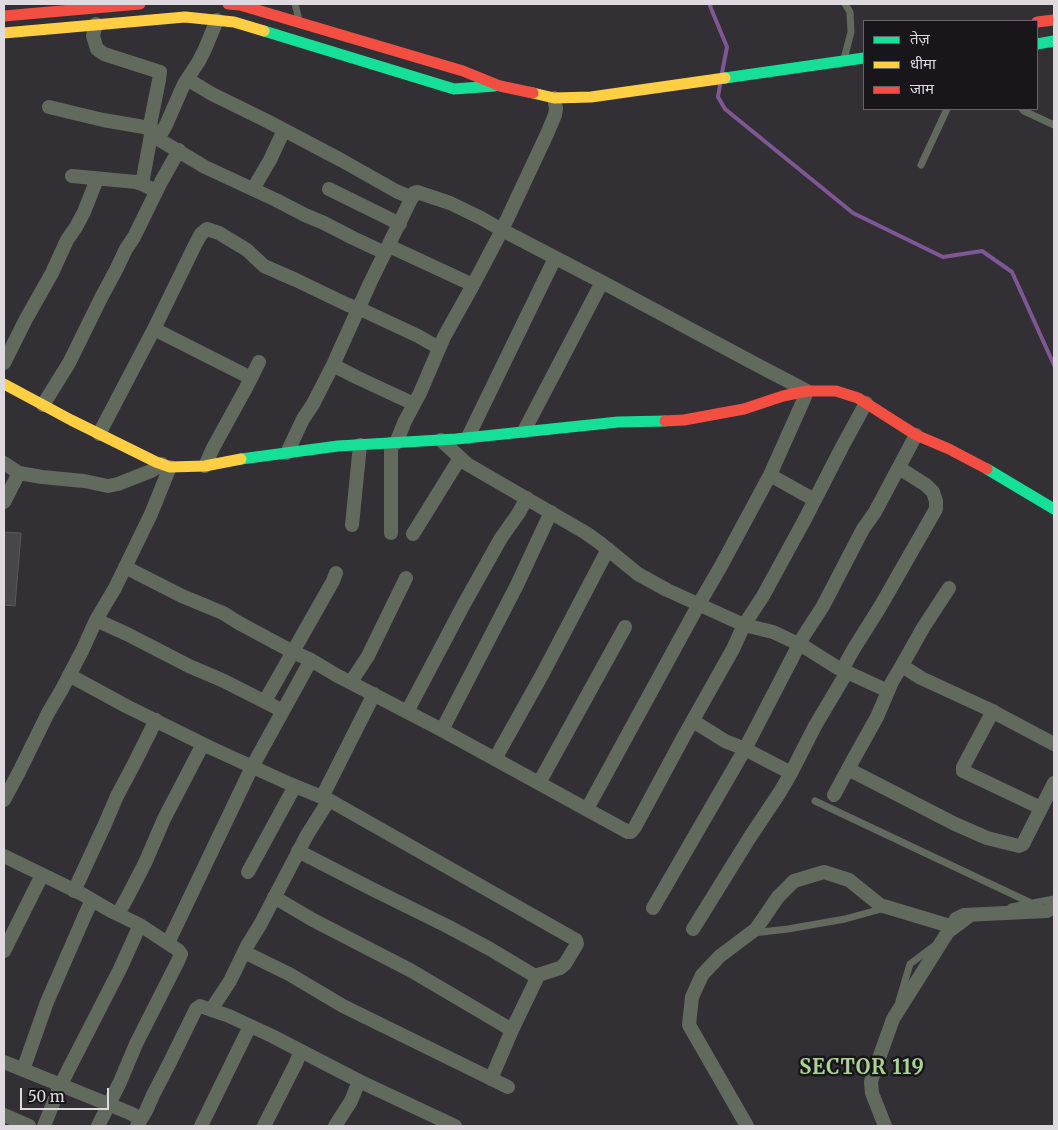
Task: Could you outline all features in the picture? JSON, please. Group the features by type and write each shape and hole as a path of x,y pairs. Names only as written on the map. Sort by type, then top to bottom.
{"main road":[{"path":"4,16 140,4"},
{"path":"228,4 240,5 463,70 500,86 554,98 591,97 861,60"},
{"path":"4,32 185,17 217,20 234,22 454,89 500,86"},
{"path":"1038,22 1054,20"},
{"path":"1038,44 1054,41"},
{"path":"4,384 99,434 166,465 205,466 252,457 338,446 441,440 618,422 684,420 744,409 807,390 836,391 858,398 916,435 949,449 996,473 1054,510"}],"street":[{"path":"153,134 166,125 187,79 205,49 217,20"},
{"path":"96,24 93,36 97,49 104,54 160,72 151,120 153,134 142,184"},
{"path":"187,79 212,94 412,198"},
{"path":"391,533 394,443 452,322 502,230 547,134 555,115 554,98"},
{"path":"49,107 153,134 205,167 387,250 473,284"},
{"path":"253,189 270,160 284,130"},
{"path":"43,405 69,363 126,249 179,150"},
{"path":"72,176 136,182 156,191"},
{"path":"4,363 52,273 67,240 81,219 97,179"},
{"path":"329,189 400,224"},
{"path":"287,453 333,365 358,308 416,192 465,210 807,390 770,475 722,566 699,604 587,809"},
{"path":"99,434 196,243 207,229 219,232 247,250 264,266 418,336 439,348"},
{"path":"468,437 555,258"},
{"path":"524,431 602,282"},
{"path":"154,329 251,378"},
{"path":"205,466 258,362"},
{"path":"333,365 356,378 414,404"},
{"path":"125,567 182,596 223,613 628,832 633,831 733,649 744,625 815,500 866,403"},
{"path":"653,908 745,749 800,644 863,529 875,512 916,435"},
{"path":"441,440 467,464 586,533 638,574 667,590 744,625 773,632 800,644 844,671 888,691"},
{"path":"352,525 360,446"},
{"path":"413,534 460,458"},
{"path":"4,464 19,472 42,477 84,481 108,486 118,484 166,465"},
{"path":"4,800 152,514 166,465"},
{"path":"693,928 791,773 853,650 936,509 936,501 926,485 899,468"},
{"path":"4,502 19,472"},
{"path":"770,475 815,500"},
{"path":"407,712 501,538 527,498"},
{"path":"442,730 517,585 551,512"},
{"path":"495,759 543,673 608,549"},
{"path":"264,702 333,581 336,572"},
{"path":"351,682 368,656 406,578"},
{"path":"834,795 877,717 901,667 949,588"},
{"path":"96,620 283,711"},
{"path":"540,783 625,627"},
{"path":"168,943 252,767 311,660"},
{"path":"901,667 993,711 1054,744"},
{"path":"69,675 203,744 325,798 576,940 577,944 565,964 557,970 538,976 531,974 447,926 298,851"},
{"path":"211,1010 230,981 319,814 374,694"},
{"path":"993,711 962,771 1041,808"},
{"path":"74,891 116,796 156,720"},
{"path":"693,722 725,741 745,749 791,773"},
{"path":"118,914 203,744"},
{"path":"848,769 964,828 987,838 1019,846 1023,844 1054,783"},
{"path":"248,872 295,786"},
{"path":"4,856 140,925 180,952 180,956 98,1126"},
{"path":"747,1126 689,1025 692,997 702,975 720,956 756,929 778,898 794,881 824,872 849,880 880,905 950,926"},
{"path":"4,951 42,875"},
{"path":"274,897 312,920 410,970 512,1030"},
{"path":"23,1070 48,1002 92,900"},
{"path":"885,1126 872,1093 871,1082 889,1028 895,1016 950,926 956,919 964,915 1048,910 1054,905"},
{"path":"44,1126 60,1086 120,969 140,925"},
{"path":"244,952 289,974 343,1006 508,1087"},
{"path":"491,1079 538,976"},
{"path":"4,1062 130,1113 139,1123 196,1009 200,1006 229,1016 359,1081 455,1126"},
{"path":"202,1126 250,1026"},
{"path":"264,1126 301,1051"},
{"path":"335,1126 351,1101 359,1081"},
{"path":"4,1116 29,1126"}],"lane":[{"path":"295,4 300,22"},
{"path":"844,62 851,32 850,12 845,4"},
{"path":"921,166 947,110"},
{"path":"1023,110 1054,125"},
{"path":"815,801 1031,903"},
{"path":"941,941 978,913 1054,899"},
{"path":"750,933 788,929 845,919 887,907"},
{"path":"889,1126 875,1085 895,1016"}],"building":[{"path":"4,532 21,533 15,606 4,605"}],"waterway":[{"path":"711,4 710,6 727,47 722,73"},
{"path":"720,85 718,97 725,109 853,213 943,257 982,251 1012,272 1054,365"}],"traffic: fast":[{"path":"264,31 454,89 495,86"},
{"path":"1038,44 1054,41"},
{"path":"725,78 863,58"},
{"path":"241,459 338,446 456,439 618,422 665,421"},
{"path":"987,469 1054,509"}],"traffic: slow":[{"path":"4,33 185,17 234,22 264,31"},
{"path":"533,93 554,98 591,97 725,78"},
{"path":"4,384 71,420 170,467 205,466 241,459"}],"traffic: jam":[{"path":"4,16 140,4"},
{"path":"228,4 240,5 463,71 500,86 533,93"},
{"path":"1038,22 1054,20"},
{"path":"665,421 684,420 744,409 783,396 807,391 836,391 858,398 916,435 949,449 987,469"}],"district":[{"name":"SECTOR 119","path":"862,1068"}]}
